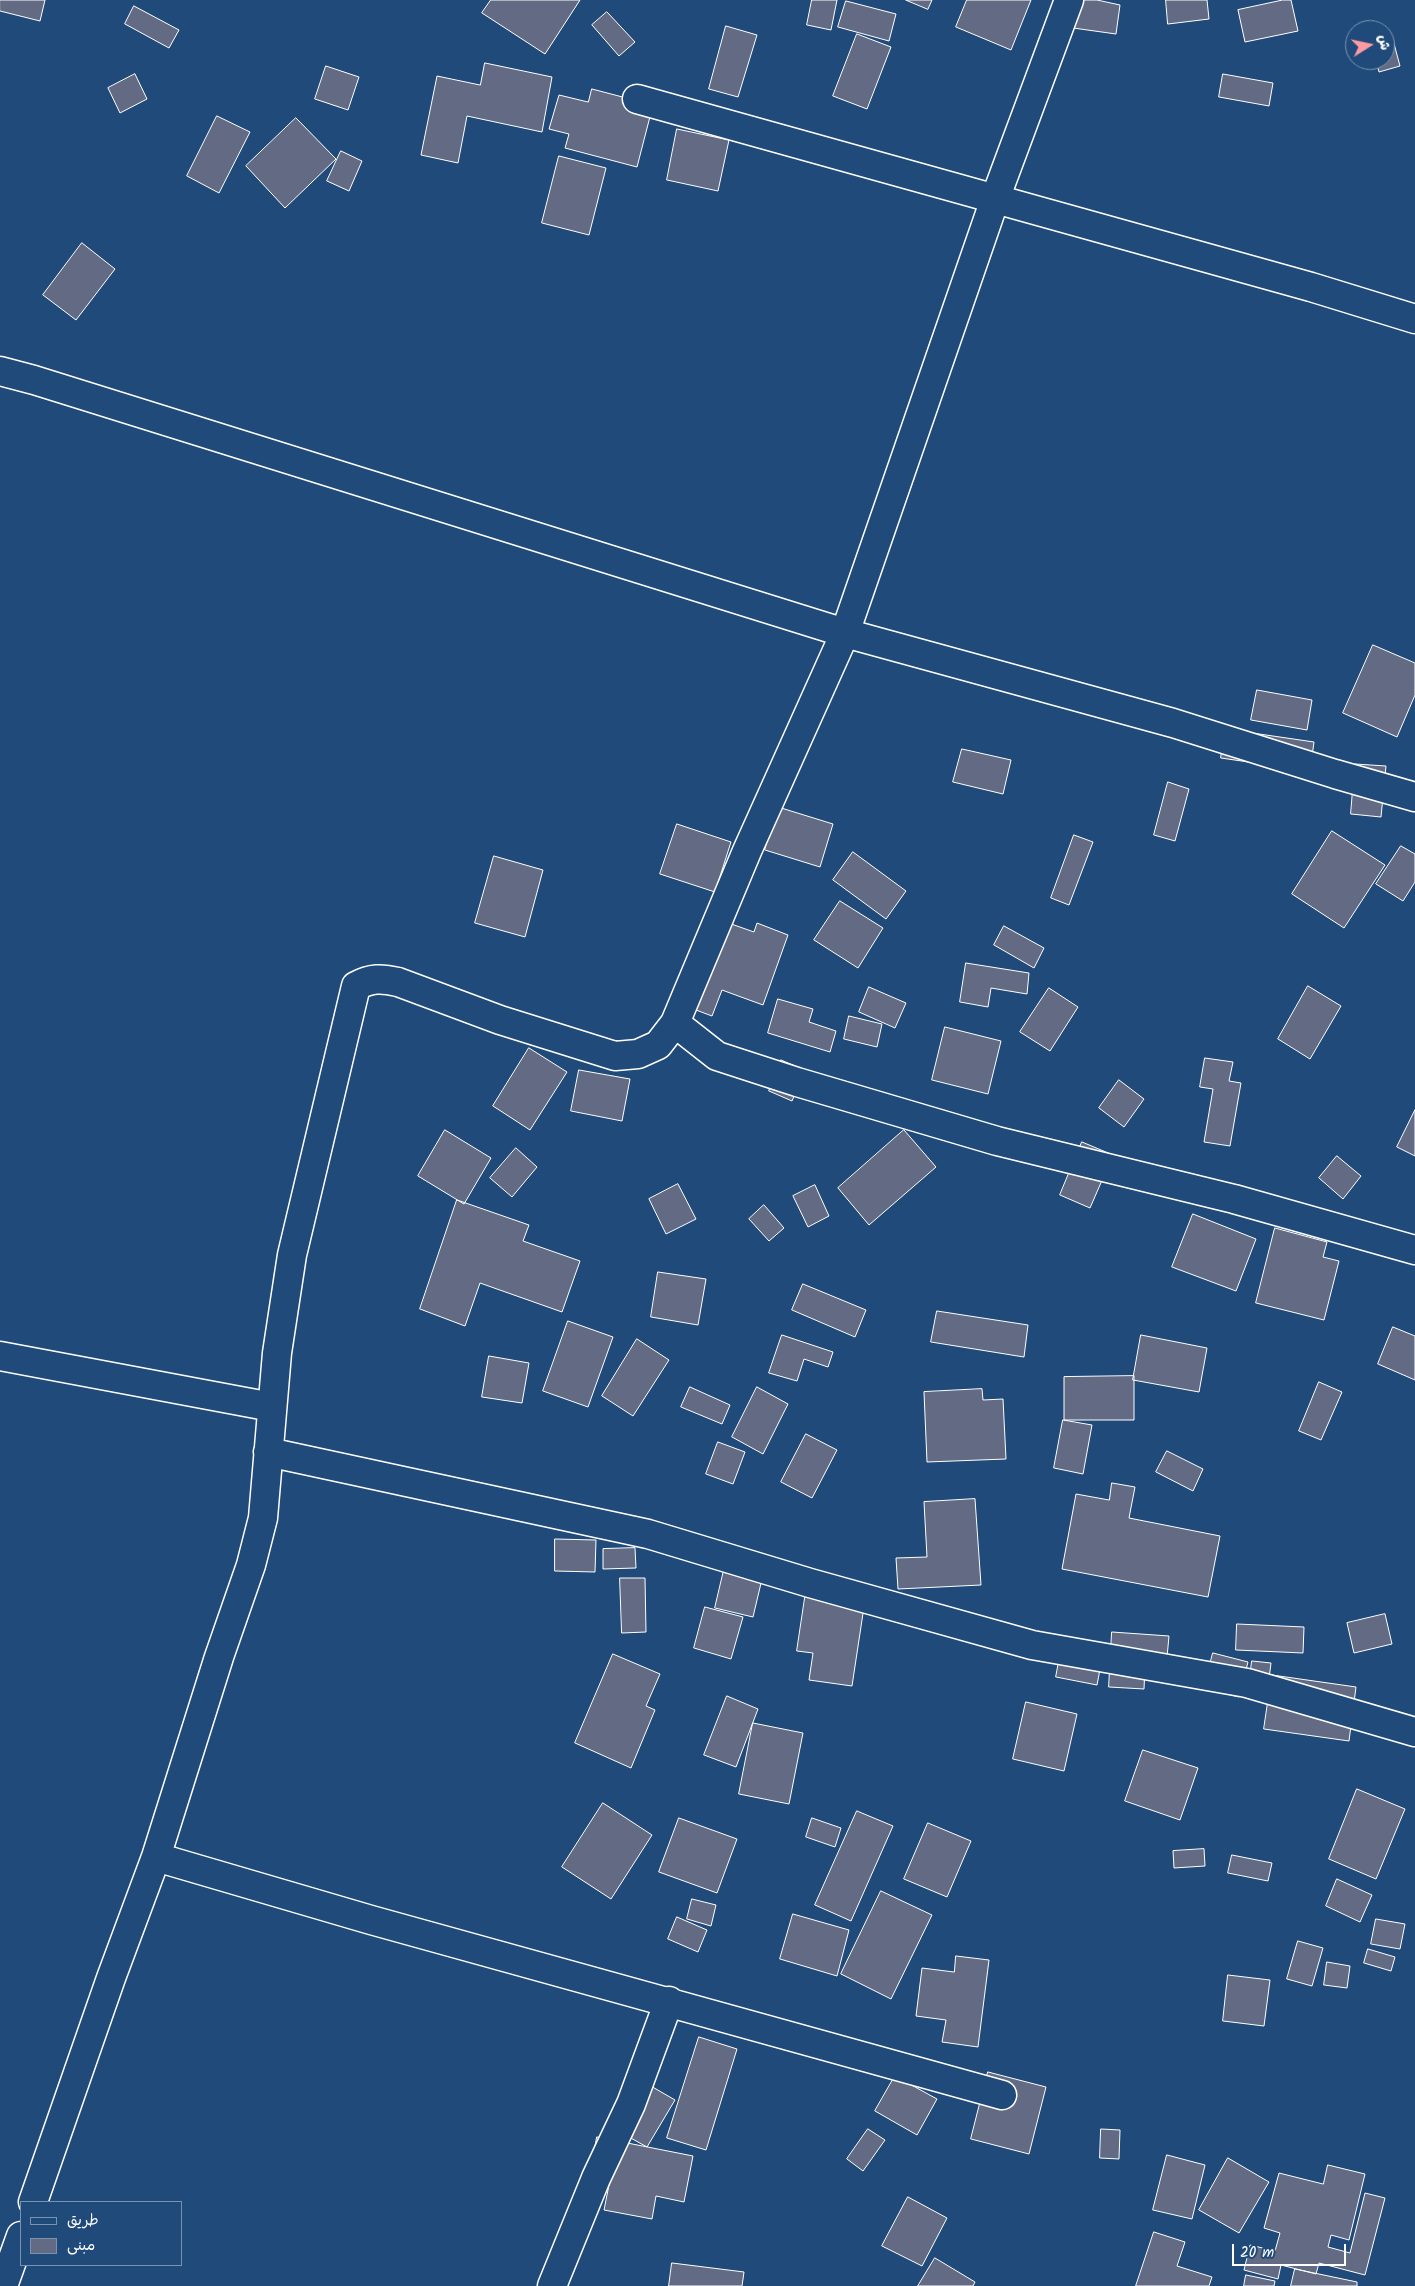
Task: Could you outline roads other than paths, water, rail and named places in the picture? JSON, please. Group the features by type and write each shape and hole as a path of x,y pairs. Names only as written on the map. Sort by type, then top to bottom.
{"street":[{"path":"33,2201 110,1978 156,1857 219,1657 251,1566 263,1518 276,1354 292,1255 356,986 368,979 383,978 398,982 500,1020 615,1056 638,1054 658,1045 675,1023 747,851 845,633 923,413 995,199 1069,0"},
{"path":"637,99 1311,287 1415,319"},
{"path":"0,371 845,633 1173,723 1415,797"},
{"path":"675,1023 717,1056 797,1082 997,1141 1234,1199 1415,1250"},
{"path":"0,1356 272,1407"},
{"path":"268,1452 648,1534 1032,1645 1247,1683 1415,1732"},
{"path":"156,1857 371,1920 669,2001 1002,2095"},
{"path":"552,2286 596,2178 631,2104 669,2001"},
{"path":"3,2286 20,2239"}]}
